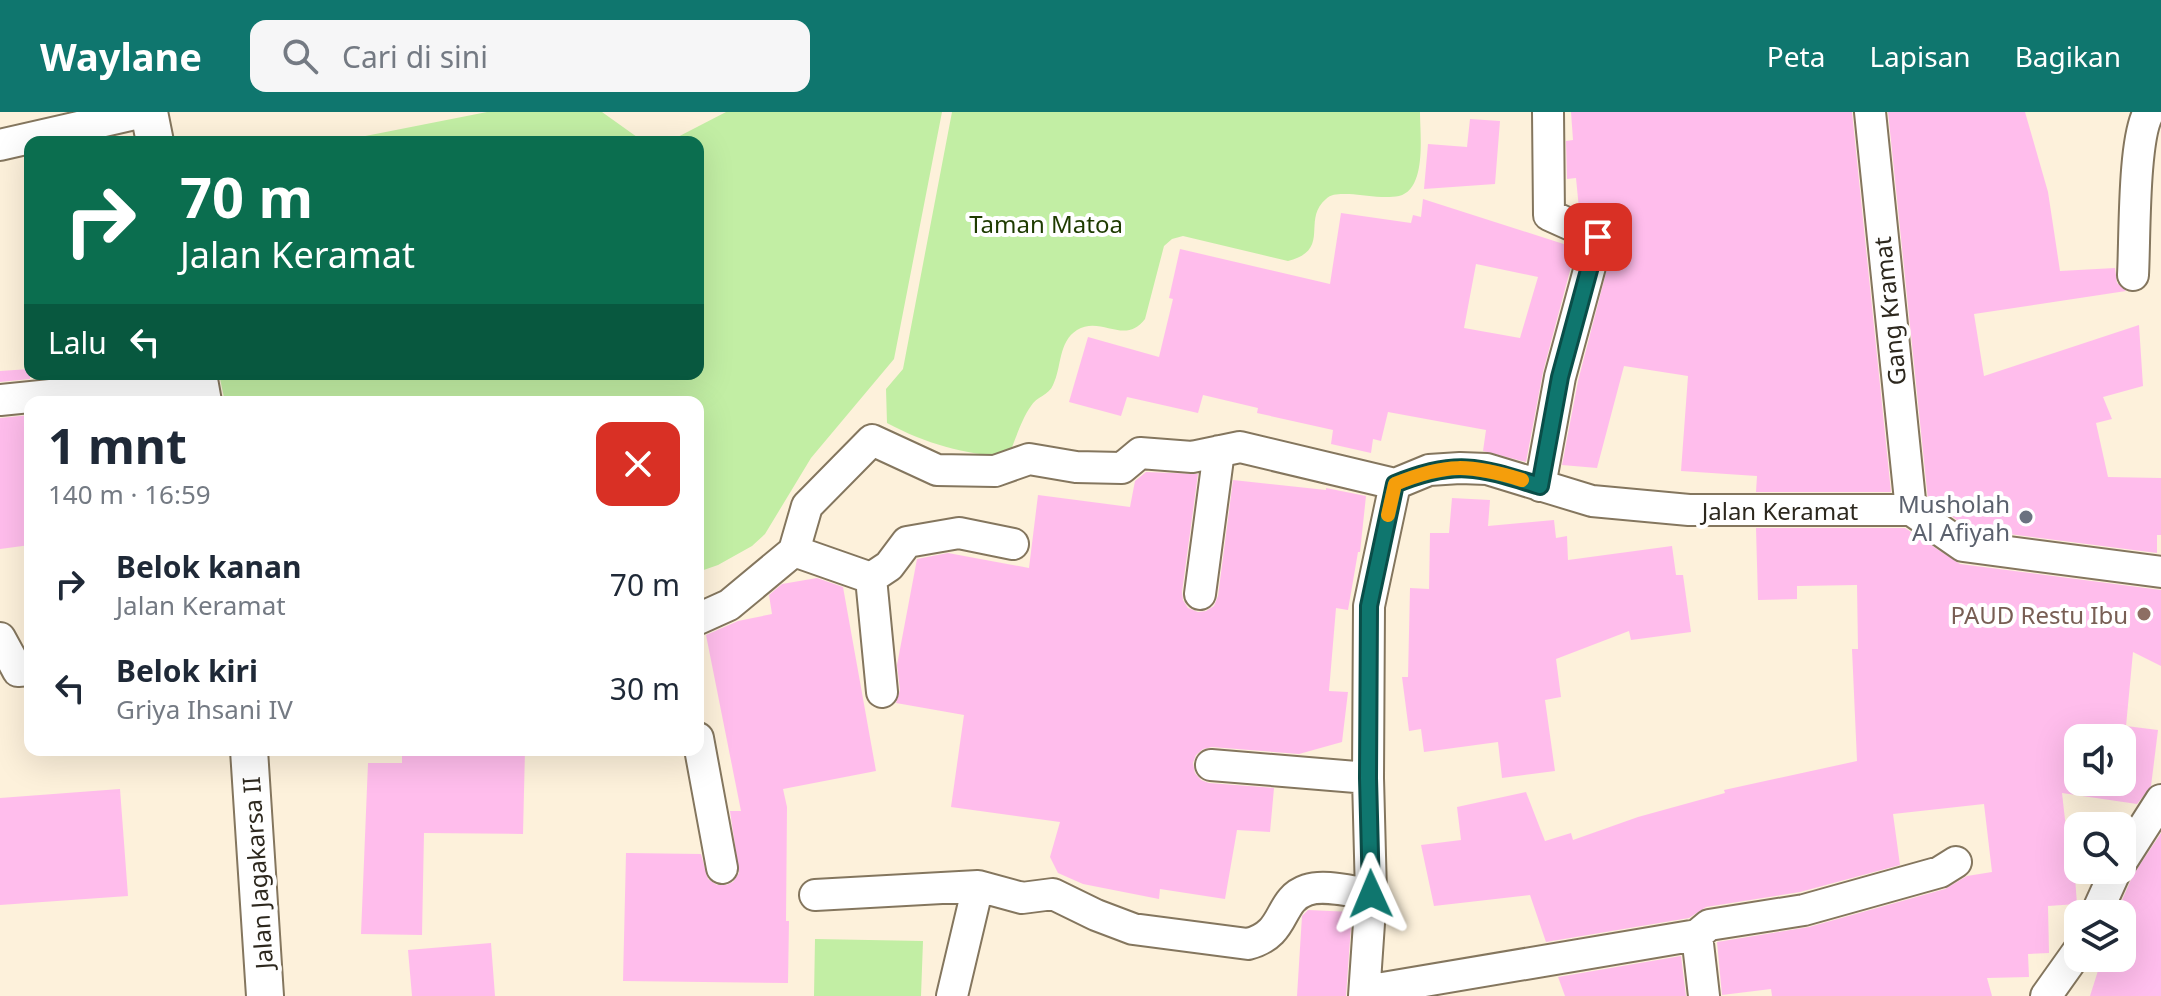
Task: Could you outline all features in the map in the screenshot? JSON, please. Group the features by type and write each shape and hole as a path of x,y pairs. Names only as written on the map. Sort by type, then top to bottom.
{"street":[{"path":"40,136 147,112 153,136"},
{"path":"1540,486 1560,377 1598,237 1549,215 1548,112"},
{"name":"Gang Kramat","path":"1870,112 1911,510"},
{"path":"2133,275 2139,150 2144,120 2149,112"},
{"path":"0,145 24,140"},
{"path":"53,396 200,385"},
{"path":"0,400 24,398"},
{"path":"704,616 729,605 794,551 807,506 872,440 937,470 995,471 1029,459 1076,467 1122,468 1140,453 1192,457 1240,447 1395,484 1369,606 1371,894 1364,994 1697,935 1709,925 1804,910 1940,872 1956,862"},
{"path":"1200,594 1219,451"},
{"name":"Jalan Keramat","path":"1395,484 1429,470 1487,469 1592,501 1689,510 1911,510"},
{"path":"1911,510 1963,546 2161,572"},
{"path":"871,578 889,566 907,542 959,533 1013,544"},
{"path":"794,551 871,578"},
{"path":"871,578 882,692"},
{"path":"0,638 18,671 24,670"},
{"name":"Jalan Jagakarsa II","path":"249,756 265,996"},
{"path":"701,756 722,868"},
{"path":"1211,765 1368,778"},
{"path":"2136,839 2161,800"},
{"path":"815,895 978,886 1022,898 1053,894 1133,929 1248,944 1262,940 1273,932 1290,901 1310,889 1371,894"},
{"path":"952,996 978,886"},
{"path":"1697,935 1704,996"},
{"path":"2046,996 2064,971"}],"green space":[{"path":"487,112 602,112 636,136 365,136"},
{"path":"726,112 942,112 894,359 811,458 765,534 752,546 704,570 704,396 224,396 220,380 704,380 704,136 680,136"},
{"name":"Taman Matoa","path":"952,112 1420,112 1420,160 1414,183 1399,196 1343,194 1328,197 1319,207 1309,250 1288,261 1183,236 1172,239 1164,246 1145,319 1129,330 1086,326 1071,335 1063,348 1053,385 1027,412 1008,457 992,456 931,442 887,423 886,389 903,369"},
{"path":"815,939 923,941 921,996 814,996"}],"building":[{"path":"1571,112 1852,112 1891,492 1756,492 1757,476 1681,471 1688,376 1624,366 1597,468 1562,465 1578,381 1616,234 1606,221 1579,209 1576,178 1567,179 1566,141 1573,140"},
{"path":"1888,112 2025,112 2048,192 2060,271 2115,268 2117,283 2126,291 1974,314 1984,376 2139,325 2143,386 2103,397 2112,419 2096,423 2108,477 2161,478 2161,535 2157,535 2157,553 1970,529 1928,500"},
{"path":"1470,119 1500,121 1495,184 1424,189 1428,144 1467,147"},
{"path":"1423,199 1576,248 1543,372 1526,462 1483,451 1486,430 1388,412 1381,441 1373,439 1371,453 1331,444 1333,430 1257,413 1258,408 1203,395 1198,413 1127,397 1121,416 1069,402 1088,337 1159,357 1173,299 1169,298 1180,249 1330,284 1341,213 1411,223 1413,215 1421,217","holes":["1476,264 1538,277 1520,338 1464,328"]},
{"path":"24,369 24,380 0,382 0,371"},
{"path":"24,416 24,546 0,549 0,418"},
{"path":"1146,472 1198,474 1182,592 1188,608 1198,612 1214,606 1218,596 1233,480 1326,488 1366,496 1360,552 1348,610 1336,608 1329,691 1348,692 1342,742 1299,754 1212,747 1203,749 1193,763 1195,773 1209,783 1274,788 1270,832 1237,830 1225,899 1160,889 1159,899 1083,884 1058,873 1050,857 1060,822 951,807 964,715 896,703 900,690 897,665 917,559 948,553 1029,568 1038,495 1130,507 1135,481"},
{"path":"1452,498 1490,500 1488,526 1554,520 1556,538 1567,536 1568,560 1672,546 1676,575 1683,575 1691,632 1631,640 1629,631 1556,659 1561,697 1545,700 1555,771 1502,778 1498,742 1424,752 1421,729 1409,731 1402,677 1408,677 1410,588 1429,589 1430,533 1449,533"},
{"path":"1756,528 1905,528 1960,564 2161,590 2161,666 2133,652 2126,724 2064,724 2064,884 2076,884 2077,900 2064,900 2064,905 2048,906 2049,953 2028,954 2029,977 1987,978 1992,996 1772,996 1771,989 1722,995 1717,942 1809,927 1945,889 1967,876 1992,872 1984,804 1893,814 1900,865 1800,892 1706,907 1689,918 1546,942 1530,895 1434,906 1421,845 1461,840 1457,807 1526,792 1545,841 1571,833 1573,840 1638,817 1725,793 1724,790 1857,761 1852,649 1858,649 1857,585 1797,586 1797,599 1758,600"},
{"path":"817,578 843,587 876,771 783,789 787,807 788,983 623,981 626,853 701,854 708,879 717,885 733,882 739,873 730,811 741,811 706,635 738,621 772,614 769,595 782,584"},
{"path":"2136,727 2158,730 2151,786 2137,804 2082,796 2136,796"},
{"path":"402,756 525,756 523,834 424,833 422,935 361,934 368,763 402,763"},
{"path":"120,789 128,896 0,905 0,798"},
{"path":"2161,833 2161,996 2090,996 2098,972 2136,972 2136,900 2122,900 2129,884 2136,884 2136,870"},
{"path":"1308,910 1352,912 1346,996 1297,996 1302,916"},
{"path":"491,943 495,996 412,996 408,950"},
{"path":"1681,956 1686,996 1565,996 1558,977"}],"slow traffic":[{"path":"1388,515 1395,484 1429,470 1487,469 1522,480"}],"place":[{"name":"Musholah Al Afiyah","path":"2026,517"},
{"name":"PAUD Restu Ibu","path":"2144,614"}],"route":[{"path":"1371,894 1369,606 1395,484 1429,470 1460,468 1487,469 1540,486 1560,377 1598,237"}]}
